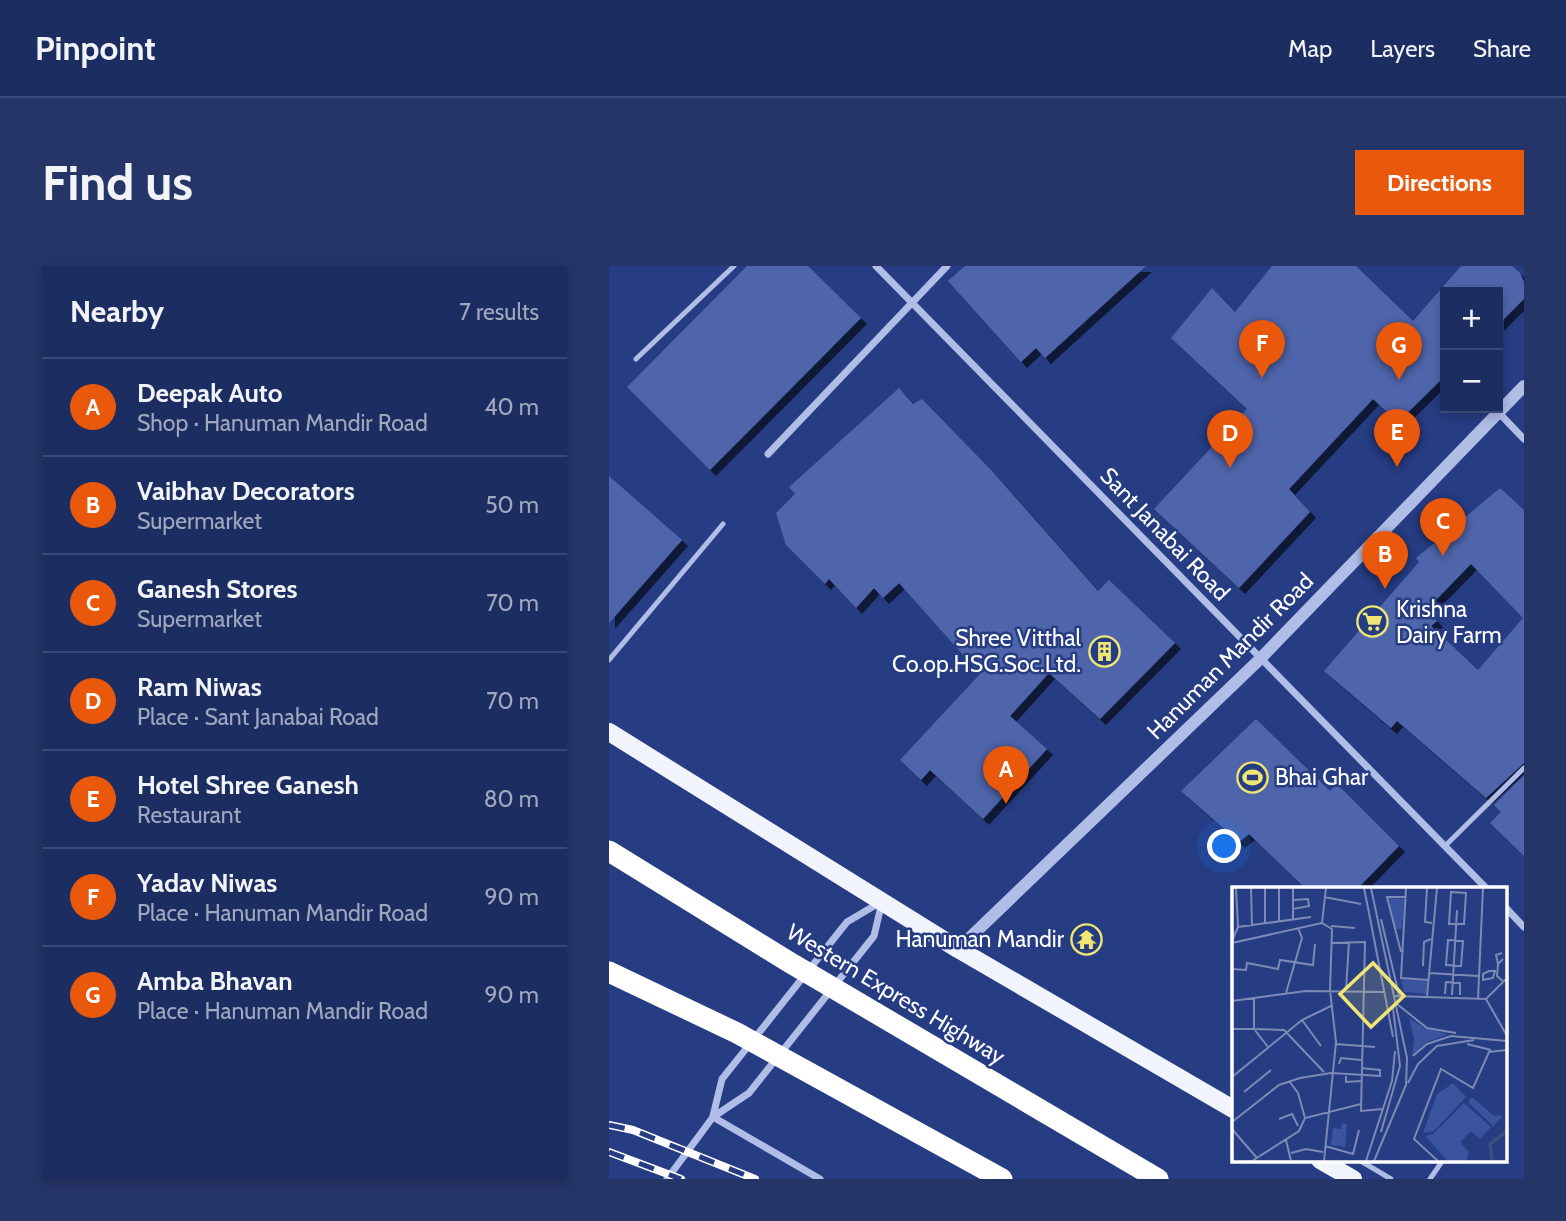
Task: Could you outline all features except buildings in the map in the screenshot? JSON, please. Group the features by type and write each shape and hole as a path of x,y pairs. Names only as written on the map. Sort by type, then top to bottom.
{"highway":[{"name":"Western Express Highway","path":"609,851 789,962 1157,1179"},
{"path":"609,972 808,1070 1002,1179"}],"main road":[{"path":"609,732 958,949 1232,1108"},
{"path":"1322,1161 1353,1179"}],"street":[{"name":"Sant Janabai Road","path":"876,266 1485,887"},
{"path":"768,454 947,266"},
{"name":"Hanuman Mandir Road","path":"1503,409 1524,386"},
{"path":"1499,413 1524,439"},
{"name":"Hanuman Mandir Road","path":"958,949 1260,659 1499,413"},
{"path":"713,1116 722,1079 847,922 882,901"},
{"path":"667,1179 713,1116 748,1093 874,936 882,901"},
{"path":"1507,909 1524,927"},
{"path":"713,1116 820,1179"}],"lane":[{"path":"636,359 734,266"},
{"path":"609,660 723,524"},
{"path":"1445,846 1524,768"},
{"path":"1361,1161 1391,1179"},
{"path":"1430,1179 1442,1161"}],"railway":[{"path":"609,1125 633,1130 755,1179"},
{"path":"609,1152 681,1179"}],"place":[{"name":"Yadav Niwas","path":"1262,378"},
{"name":"Amba Bhavan","path":"1399,380"},
{"name":"Hotel Shree Ganesh","path":"1397,467"},
{"name":"Ram Niwas","path":"1230,468"},
{"name":"Ganesh Stores","path":"1443,556"},
{"name":"Vaibhav Decorators","path":"1385,589"},
{"name":"Krishna Dairy Farm","path":"1373,622"},
{"name":"Shree Vitthal Co.op.HSG.Soc.Ltd.","path":"1104,651"},
{"name":"Bhai Ghar","path":"1252,777"},
{"name":"Deepak Auto","path":"1006,804"},
{"name":"Hanuman Mandir","path":"1087,939"}]}
